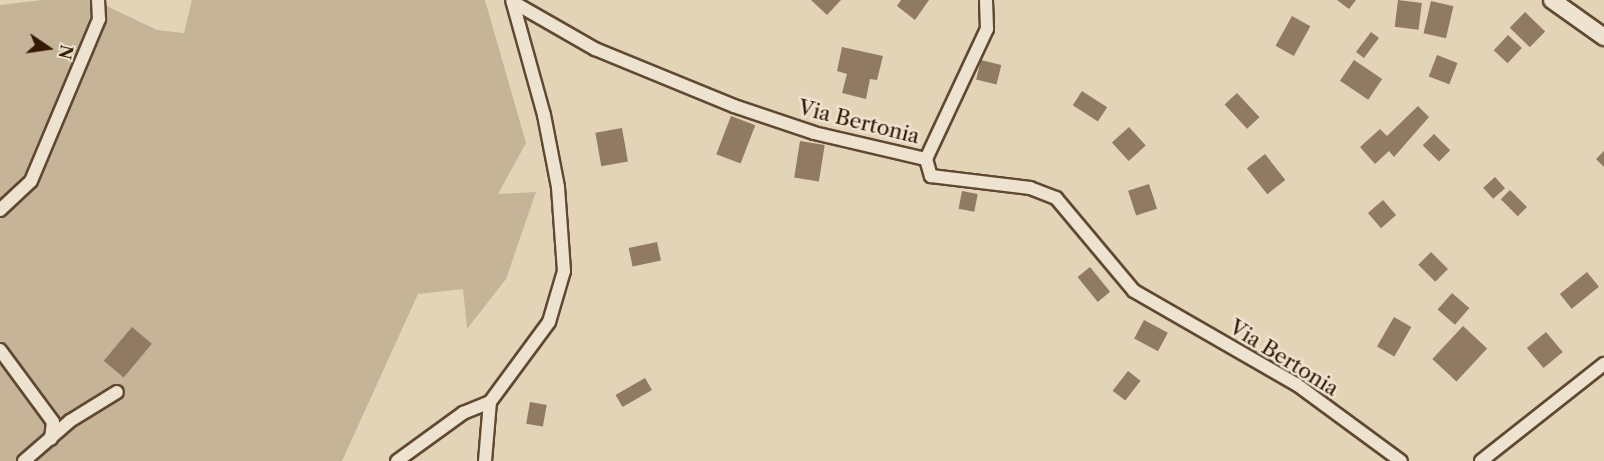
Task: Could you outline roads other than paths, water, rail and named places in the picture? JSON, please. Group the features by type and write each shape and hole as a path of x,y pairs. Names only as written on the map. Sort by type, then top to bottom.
{"street":[{"path":"0,210 31,181 99,19 98,0"},
{"path":"926,159 987,29 986,0"},
{"path":"1552,0 1604,37"},
{"path":"397,461 463,413 490,402 549,322 564,271 552,156 512,1"},
{"name":"Via Bertonia","path":"512,1 595,49 734,106 814,133 926,159 931,176 1030,188 1056,198 1134,291 1296,384 1400,461"},
{"path":"0,350 53,422 51,439"},
{"path":"1482,461 1604,364"},
{"path":"24,461 70,421 117,392"},
{"path":"485,461 490,402"}]}
